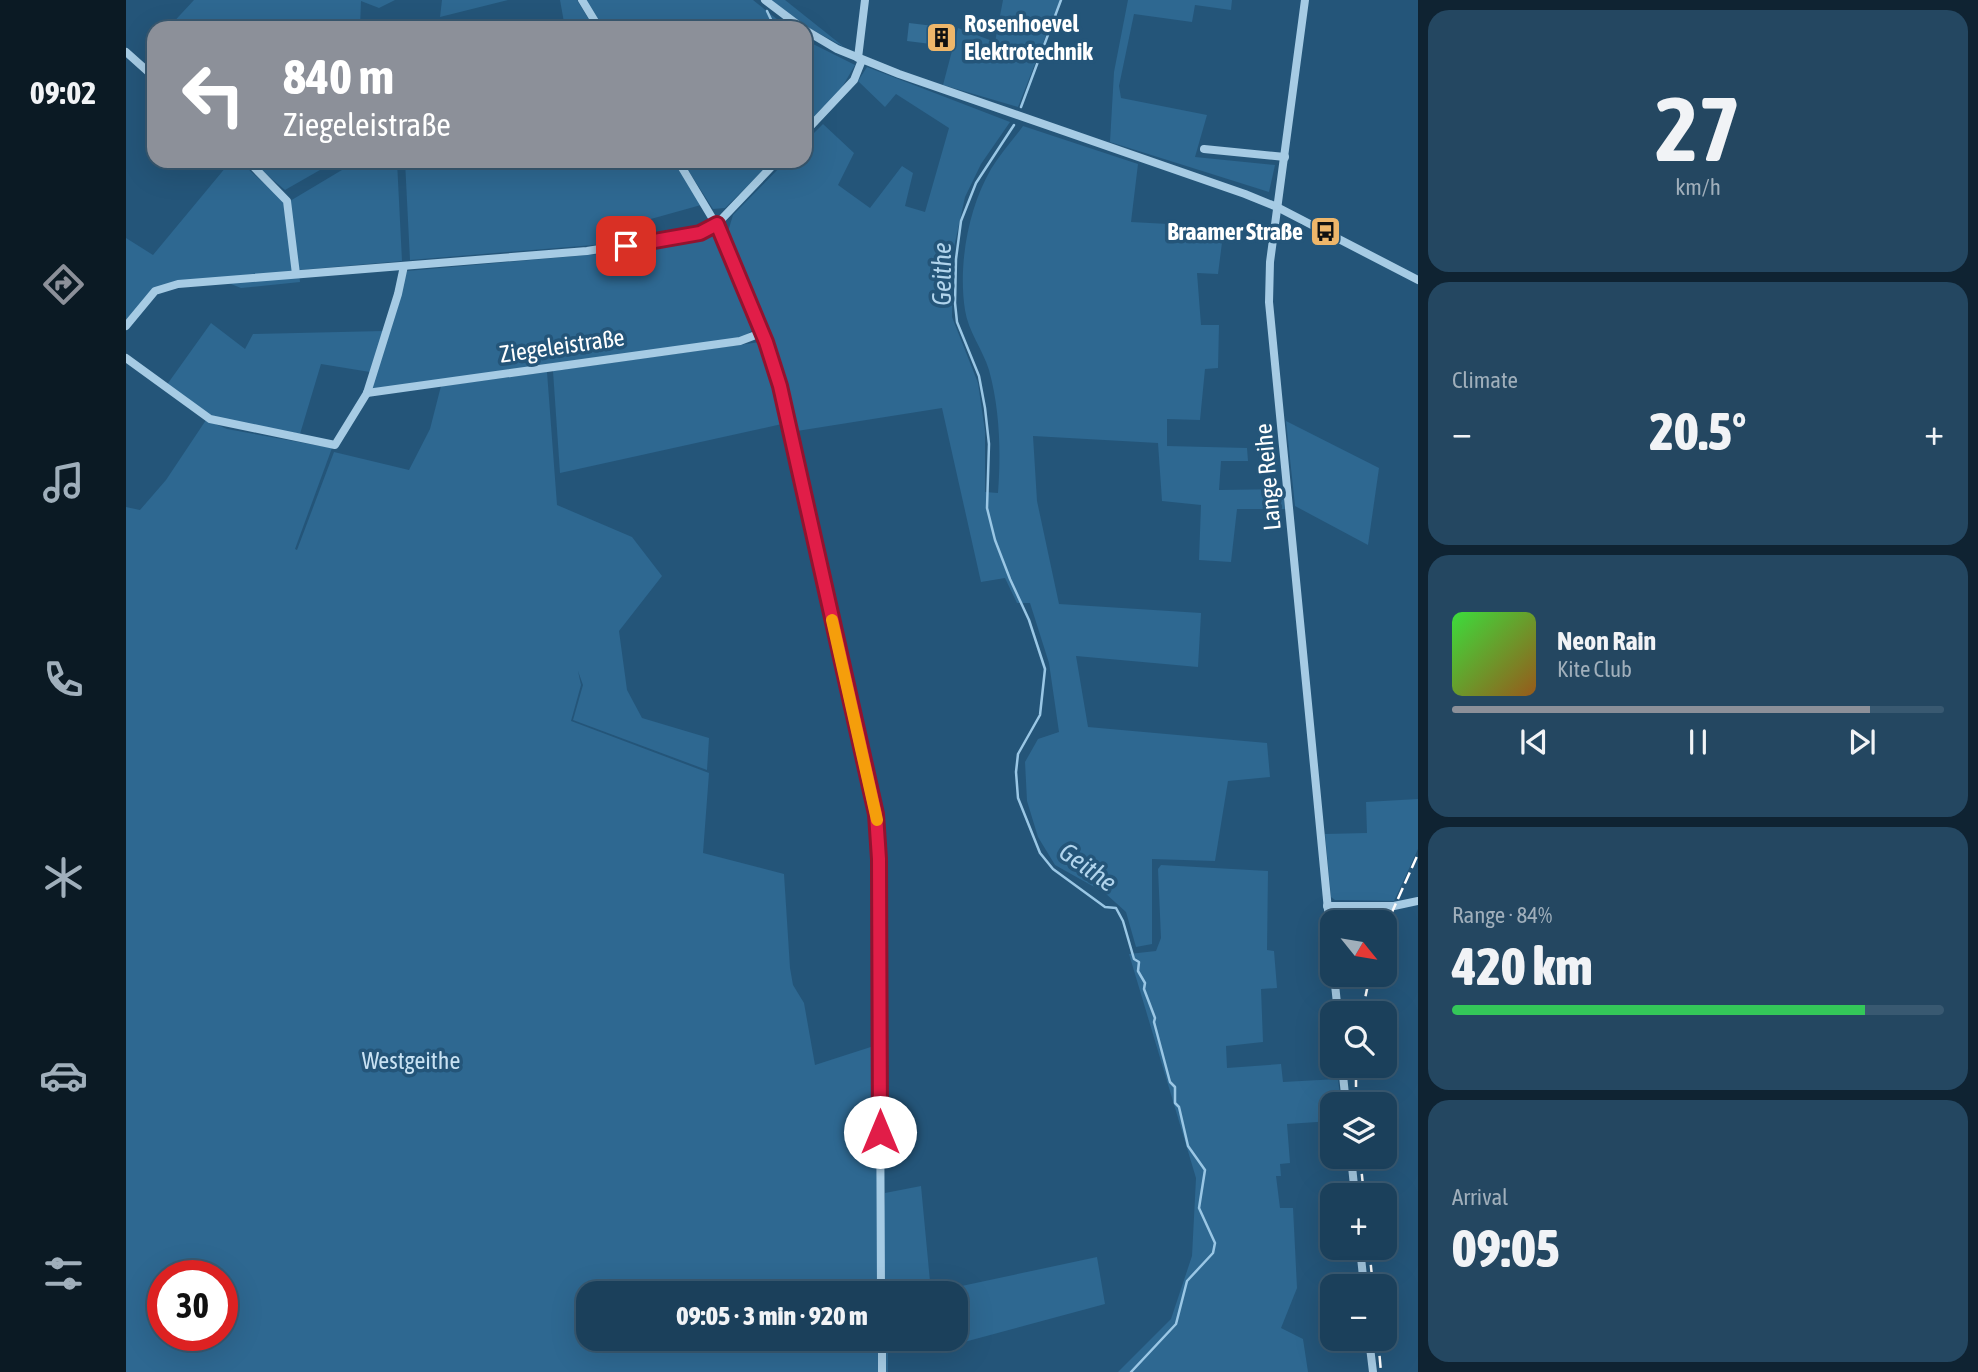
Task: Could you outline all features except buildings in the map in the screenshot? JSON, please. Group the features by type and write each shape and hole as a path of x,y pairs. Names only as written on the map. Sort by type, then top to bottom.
{"street":[{"path":"583,0 595,21"},
{"path":"765,0 793,21"},
{"path":"812,125 854,80 860,59 865,0"},
{"name":"Lange Reihe","path":"1305,0 1270,262 1269,302 1327,910"},
{"path":"812,33 860,59 1277,208 1418,280"},
{"path":"126,52 147,71"},
{"path":"1204,149 1285,157"},
{"path":"255,168 287,201 296,274"},
{"path":"682,168 717,224 780,386 878,830 881,1281"},
{"path":"126,326 144,302 165,286 626,246 700,233 717,224 770,168"},
{"path":"126,358 211,419 335,445 366,393 398,294 404,265"},
{"name":"Ziegeleistraße","path":"366,393 740,341 761,333"},
{"path":"1327,906 1394,906 1418,901"},
{"path":"881,1351 882,1372"},
{"path":"1370,1351 1373,1372"}],"green space":[{"path":"194,0 395,0 379,8 361,1 360,21 174,21"},
{"path":"442,0 508,0 440,17"},
{"path":"560,0 577,0 590,21 564,21"},
{"path":"580,0 753,0 779,21 591,21"},
{"path":"771,0 785,0 811,21 797,21"},
{"path":"1003,0 1060,0 1018,107 943,85 958,28 995,42"},
{"path":"1128,0 1232,0 1231,10 1195,5 1192,22 1134,14 1119,86 1121,98 1207,115 1195,157 1275,165 1269,192 1110,142 1114,72"},
{"path":"812,22 844,47 812,30"},
{"path":"812,44 855,65 841,89 812,120"},
{"path":"867,67 1010,122 981,164 965,197 953,252 952,317 978,383 985,431 985,492 998,493 997,416 989,370 965,310 964,256 971,219 983,185 995,163 1023,126 1138,164 1131,222 1224,227 1218,274 1197,273 1201,325 1219,325 1218,368 1205,369 1200,420 1167,419 1167,446 1247,448 1248,461 1221,461 1219,490 1283,489 1285,509 1237,509 1231,562 1199,560 1201,505 1162,501 1158,443 1033,436 1037,501 1059,604 1201,613 1198,667 1076,656 1088,727 1267,743 1270,777 1228,781 1215,861 1152,859 1152,944 1136,947 1126,912 1105,893 1055,865 1038,837 1027,801 1025,762 1038,739 1059,732 1049,663 1030,603 1017,603 1005,578 981,582 942,408 797,431 769,331 727,235 733,215 779,168 812,168 812,135 823,124 854,153 838,185 870,208 902,166 913,173 905,206 925,212 949,128 896,94 885,107 858,81"},
{"path":"225,168 247,168 284,201 290,201 345,168 397,168 402,261 299,270 300,282 241,288 226,282 161,286 126,324 126,238 153,255"},
{"path":"258,168 324,168 285,190"},
{"path":"405,168 686,168 701,205 615,229 618,243 410,260"},
{"path":"687,168 766,168 725,208 713,209"},
{"path":"714,234 753,318 755,327 745,337 371,389 407,271 621,252"},
{"path":"211,323 245,349 253,334 383,331 370,372 321,364 300,434 209,416 166,386"},
{"path":"760,342 782,424 560,473 553,371"},
{"name":"Westgeithe","path":"547,372 557,505 632,537 662,576 619,631 627,690 642,718 709,738 707,770 573,720 583,685 578,671 581,685 571,721 709,773 703,853 784,874 790,968 793,985 804,1003 815,1065 880,1044 884,1210 885,1193 921,1186 930,1281 576,1281 576,1351 888,1351 888,1372 126,1372 126,507 140,510 166,480 206,420 227,429 332,448 295,549 297,550 334,452 409,470 430,429 441,386"},
{"path":"1286,421 1379,468 1368,545 1295,506"},
{"path":"1418,799 1418,849 1394,901 1335,900 1331,897 1325,834 1367,833 1366,802"},
{"path":"1161,865 1268,871 1267,950 1274,951 1277,988 1261,989 1263,1042 1226,1046 1227,1068 1281,1064 1283,1082 1338,1079 1340,1092 1320,1092 1320,1122 1287,1124 1290,1163 1280,1164 1281,1176 1276,1176 1280,1208 1293,1208 1297,1288 1281,1328 1303,1339 1308,1372 1118,1372 1171,1319 1192,1256 1196,1178 1129,954 1156,951 1161,938 1158,869"},
{"path":"1097,1257 1105,1304 968,1341 968,1285"}],"waterway":[{"name":"Geithe","path":"1021,107 1061,0"},
{"path":"767,11 772,21"},
{"name":"Geithe","path":"1014,125 976,183 961,221 956,259 955,303 957,322 979,376 985,408 989,444 987,508 995,540 1029,620 1045,669 1040,715 1018,754 1018,798 1040,853 1053,869 1105,907 1116,908 1123,921 1134,959 1139,962 1138,971 1145,983 1144,989 1155,1018 1170,1082 1175,1087 1175,1103 1179,1107 1188,1146 1205,1170 1199,1208 1215,1243 1213,1253 1187,1281 1176,1324 1131,1372"}],"railway":[{"path":"1393,910 1418,854"},
{"path":"1365,1001 1367,987"},
{"path":"1356,1078 1356,1092"},
{"path":"1361,1169 1363,1183"},
{"path":"1370,1260 1372,1274"},
{"path":"1379,1351 1381,1372"}],"slow traffic":[{"path":"832,620 877,820"}],"place":[{"name":"Rosenhoevel Elektrotechnik","path":"941,38"},
{"name":"Braamer Straße","path":"1326,232"}],"route":[{"path":"626,246 700,233 717,224 766,342 780,386 876,814 879,859 880,1132"}]}
